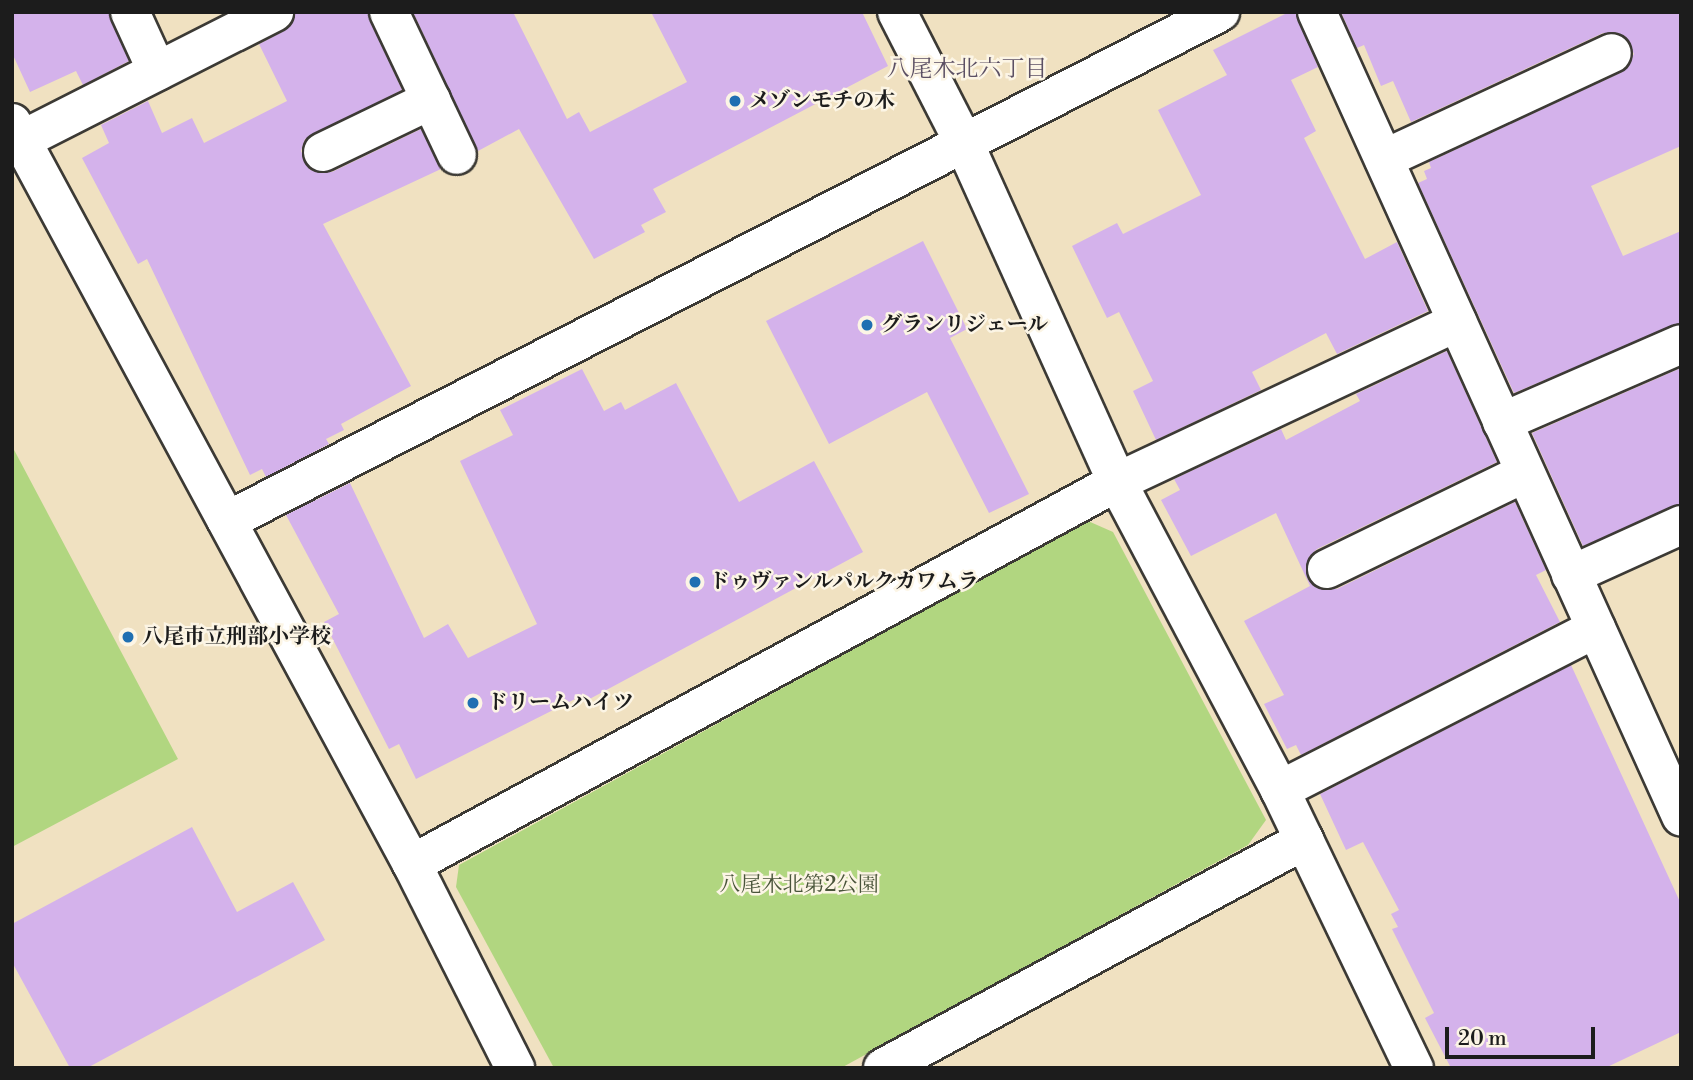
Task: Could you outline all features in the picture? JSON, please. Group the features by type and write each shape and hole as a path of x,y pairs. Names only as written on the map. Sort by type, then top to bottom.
{"street":[{"path":"130,12 157,71"},
{"path":"274,12 157,71 15,136 412,864 516,1068"},
{"path":"389,12 457,155"},
{"path":"897,12 964,143 1117,482 1280,790 1414,1068"},
{"path":"227,521 1220,12"},
{"path":"1317,12 1681,816"},
{"path":"1384,159 1612,53"},
{"path":"323,152 431,100"},
{"path":"412,864 1117,482 1457,322"},
{"path":"1502,422 1681,344"},
{"path":"1327,569 1525,473"},
{"path":"1571,575 1681,525"},
{"path":"1280,790 1596,628"},
{"path":"883,1068 1304,840"}],"green space":[{"path":"12,446 178,759 12,847"},
{"name":"八尾木北第2公園","path":"1088,521 1113,532 1266,820 1248,845 841,1068 554,1068 456,887 459,865"}],"building":[{"path":"12,12 109,12 129,61 83,85 76,71 30,92 12,53"},
{"path":"296,12 367,12 402,90 305,139 301,151 310,170 332,172 421,129 441,169 323,224 411,386 341,424 344,430 326,439 329,444 266,477 262,469 250,475 147,259 138,264 82,158 109,143 101,125 148,101 162,133 192,118 204,143 287,101 259,44 284,31"},
{"path":"413,12 513,12 567,119 579,112 590,132 687,82 651,12 862,12 888,66 653,189 666,212 641,225 645,232 594,259 519,129 478,151"},
{"path":"1289,12 1296,12 1318,67 1291,80 1316,131 1304,138 1365,259 1397,242 1428,311 1337,354 1326,333 1252,372 1261,390 1156,440 1133,391 1153,381 1119,312 1107,318 1072,246 1117,223 1123,234 1201,195 1158,110 1227,75 1213,50"},
{"path":"1341,12 1681,12 1681,146 1591,186 1623,256 1681,231 1681,323 1514,393 1418,183 1427,179 1424,171 1431,168 1429,162 1622,72 1634,54 1625,36 1603,33 1411,122 1393,81 1381,86 1364,45 1357,48"},
{"name":"グランリジェール","path":"923,241 967,329 950,338 1029,494 989,513 927,392 829,444 766,321"},
{"path":"1447,351 1497,462 1317,549 1309,557 1307,578 1315,587 1337,589 1515,502 1546,570 1536,575 1560,622 1301,755 1296,745 1287,749 1264,704 1284,695 1244,621 1310,586 1276,513 1191,556 1161,500 1180,490 1174,479 1281,429 1286,440 1360,401 1356,394"},
{"path":"1681,368 1681,504 1583,546 1532,433"},
{"path":"582,369 604,411 621,402 625,410 676,383 739,502 814,461 863,552 584,702 581,696 416,779 399,744 389,749 324,622 339,614 286,515 350,483 424,638 448,624 468,658 537,624 460,461 513,435 500,410"},
{"path":"1571,665 1681,904 1681,1032 1605,1068 1451,1068 1425,1018 1434,1013 1392,929 1398,927 1391,914 1399,910 1363,842 1346,850 1320,794"},
{"path":"192,827 237,912 293,882 325,940 87,1068 70,1068 12,962 12,924"}],"place":[{"name":"メゾンモチの木","path":"735,101"},
{"name":"グランリジェール","path":"867,325"},
{"name":"ドゥヴァンルパルクカワムラ","path":"695,582"},
{"name":"八尾市立刑部小学校","path":"128,637"},
{"name":"ドリームハイツ","path":"473,703"}],"district":[{"name":"八尾木北六丁目","path":"967,69"}]}
